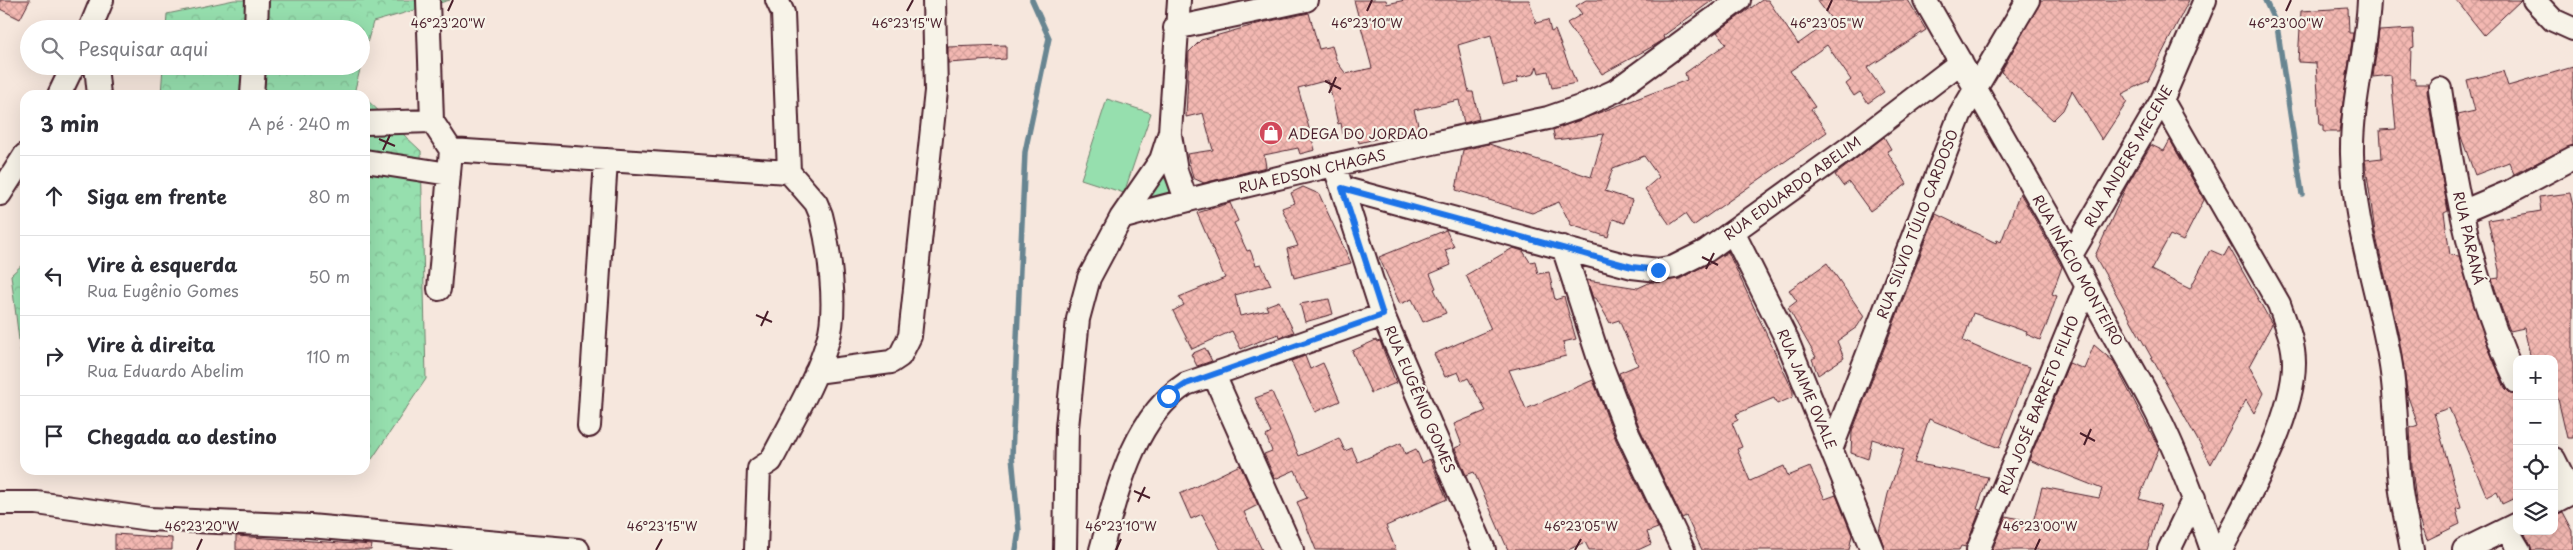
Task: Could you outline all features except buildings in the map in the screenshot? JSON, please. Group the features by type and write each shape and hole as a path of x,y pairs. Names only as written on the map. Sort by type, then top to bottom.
{"street":[{"path":"94,20 102,0"},
{"path":"257,20 258,0"},
{"path":"428,0 432,121 451,150 440,289"},
{"path":"756,550 759,469 771,461 816,372 829,340 833,317 824,226 816,203 789,172 783,13 777,0"},
{"path":"816,372 891,362 900,356 910,336 936,91 934,0"},
{"path":"1179,0 1175,28 1170,132 1176,171 1186,200"},
{"path":"1175,28 1306,0"},
{"name":"RUA EDSON CHAGAS","path":"1120,218 1186,200 1334,165 1548,118 1580,107 1615,90 1739,0"},
{"name":"RUA INÁCIO MONTEIRO","path":"1925,0 2071,256 2086,288 2152,403 2194,498 2212,550"},
{"name":"RUA ANDERS MECENE","path":"2071,256 2162,100 2205,0"},
{"path":"2369,0 2368,32 2360,69 2353,126 2354,186 2391,367 2400,485 2412,550"},
{"path":"2534,0 2552,20 2573,29"},
{"name":"RUA SILVIO TÚLIO CARDOSO","path":"1832,448 1950,137 1975,86 2025,4"},
{"name":"RUA EDUARDO ABELIM","path":"1342,188 1632,267 1658,270 1674,267 1706,251 1733,232 1845,151 1961,62"},
{"path":"62,90 69,75"},
{"path":"97,75 98,90"},
{"path":"252,90 253,75"},
{"name":"RUA PARANÁ","path":"2440,89 2468,245 2482,294 2513,372"},
{"path":"2162,100 2278,304 2290,334 2294,364 2286,405 2260,475 2220,550"},
{"path":"370,123 432,121"},
{"path":"1065,550 1067,427 1078,319 1089,278 1120,218 1161,160 1170,132"},
{"path":"451,150 789,172"},
{"path":"2462,212 2510,191 2573,158"},
{"path":"589,426 606,160"},
{"path":"370,162 449,174"},
{"path":"0,194 20,163"},
{"path":"1334,165 1342,188"},
{"name":"RUA EUGÊNIO GOMES","path":"1342,188 1383,315 1484,550"},
{"name":"RUA JAIME OVALE","path":"1733,232 1788,340 1872,550"},
{"path":"1563,247 1599,359 1628,434 1683,550"},
{"name":"RUA JOSÉ BARRETO FILHO","path":"1978,550 2086,288"},
{"path":"1101,550 1124,475 1152,417 1168,396 1180,388 1276,351 1383,315"},
{"path":"1214,376 1292,550"},
{"path":"2558,471 2566,496"},
{"path":"2169,550 2194,498"},
{"path":"0,503 45,504 148,519 310,526 578,550"},
{"path":"2464,550 2512,527 2519,550"}],"green space":[{"path":"234,0 450,0 373,22 370,33 370,20 167,20 167,14"},
{"path":"162,75 359,75 356,90 161,90"},
{"path":"1107,99 1151,113 1124,193 1081,179"},
{"path":"370,103 421,151 426,379 372,459 370,459"},
{"path":"1162,173 1173,195 1149,197"},
{"path":"20,267 20,348 11,275"}],"waterway":[{"path":"1016,550 1019,531 1012,456 1025,152 1049,38 1032,0"},
{"path":"2265,0 2277,26 2302,194"}],"place":[{"name":"ADEGA DO JORDAO","path":"1271,133"}],"route":[{"path":"1168,396 1186,384 1214,376 1276,351 1383,315 1342,188 1632,267 1658,270"}]}
